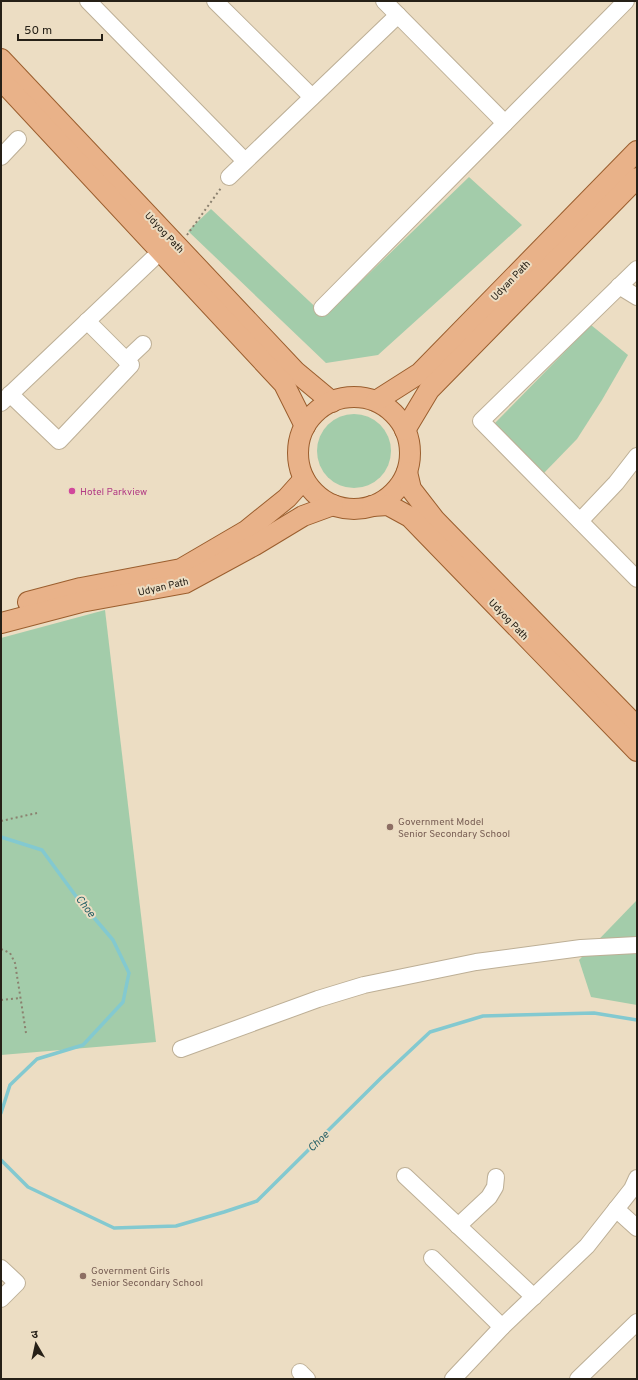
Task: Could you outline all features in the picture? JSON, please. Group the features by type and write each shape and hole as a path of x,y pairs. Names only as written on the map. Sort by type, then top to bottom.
{"main road":[{"name":"Udyog Path","path":"1,58 170,249 284,384 305,426"},
{"name":"Udyog Path","path":"1,80 170,249 296,372 332,402"},
{"name":"Udyan Path","path":"376,401 420,373 637,151"},
{"name":"Udyan Path","path":"405,430 429,390 637,178"},
{"path":"350,397 376,401 394,413 405,430 410,451 410,464 401,483 394,493 384,501 364,508 348,509 333,505 316,494 304,479 298,452 300,439 305,426 316,412 332,402 350,397"},
{"name":"Udyog Path","path":"407,472 411,489 435,520 637,727"},
{"name":"Udyan Path","path":"1,609 81,588 181,569 246,531 286,498 304,479"},
{"name":"Udyan Path","path":"1,623 81,602 185,583 255,545 303,516 333,505"},
{"name":"Udyog Path","path":"372,506 388,505 410,517 637,750"}],"street":[{"path":"88,1 245,161"},
{"path":"215,1 312,97"},
{"path":"384,1 505,123"},
{"path":"322,308 626,1"},
{"path":"229,178 398,15"},
{"path":"1,156 18,139"},
{"path":"87,321 131,364 59,441 6,399 87,321 170,249"},
{"path":"637,269 480,421 637,579"},
{"path":"620,286 637,297"},
{"path":"126,360 143,344"},
{"path":"580,521 616,483 637,456"},
{"path":"181,1049 318,999 364,985 476,962 581,948 637,945"},
{"path":"405,1176 534,1297"},
{"path":"458,1226 489,1197 495,1188 496,1177"},
{"path":"453,1379 502,1327 587,1246 632,1189 637,1178"},
{"path":"616,1209 637,1228"},
{"path":"432,1258 502,1327"},
{"path":"1,1268 17,1283 1,1299"},
{"path":"578,1379 637,1322"}],"path":[{"path":"170,249 229,178"},
{"path":"1,822 37,814"},
{"path":"1,949 10,953 15,963 26,1033"},
{"path":"1,1000 21,998"}],"green space":[{"path":"469,177 522,225 378,355 326,363 188,231 211,209 325,316"},
{"path":"591,325 628,355 577,439 543,474 494,424"},
{"path":"354,414 375,420 385,430 391,451 385,472 375,482 354,488 333,482 323,472 317,451 323,430 333,420"},
{"path":"105,610 156,1042 1,1055 1,638"},
{"path":"637,900 637,1005 591,997 579,960"}],"waterway":[{"name":"Choe","path":"1,837 42,850 78,899 113,940 129,973 123,1002 83,1045 37,1059 10,1085 1,1113"},
{"name":"Choe","path":"1,1160 28,1187 114,1228 176,1226 257,1201 381,1078 430,1032 483,1016 594,1013 637,1020"}],"place":[{"name":"Hotel Parkview","path":"72,491"},
{"name":"Government Model Senior Secondary School","path":"390,827"},
{"name":"Government Girls Senior Secondary School","path":"83,1276"}]}
